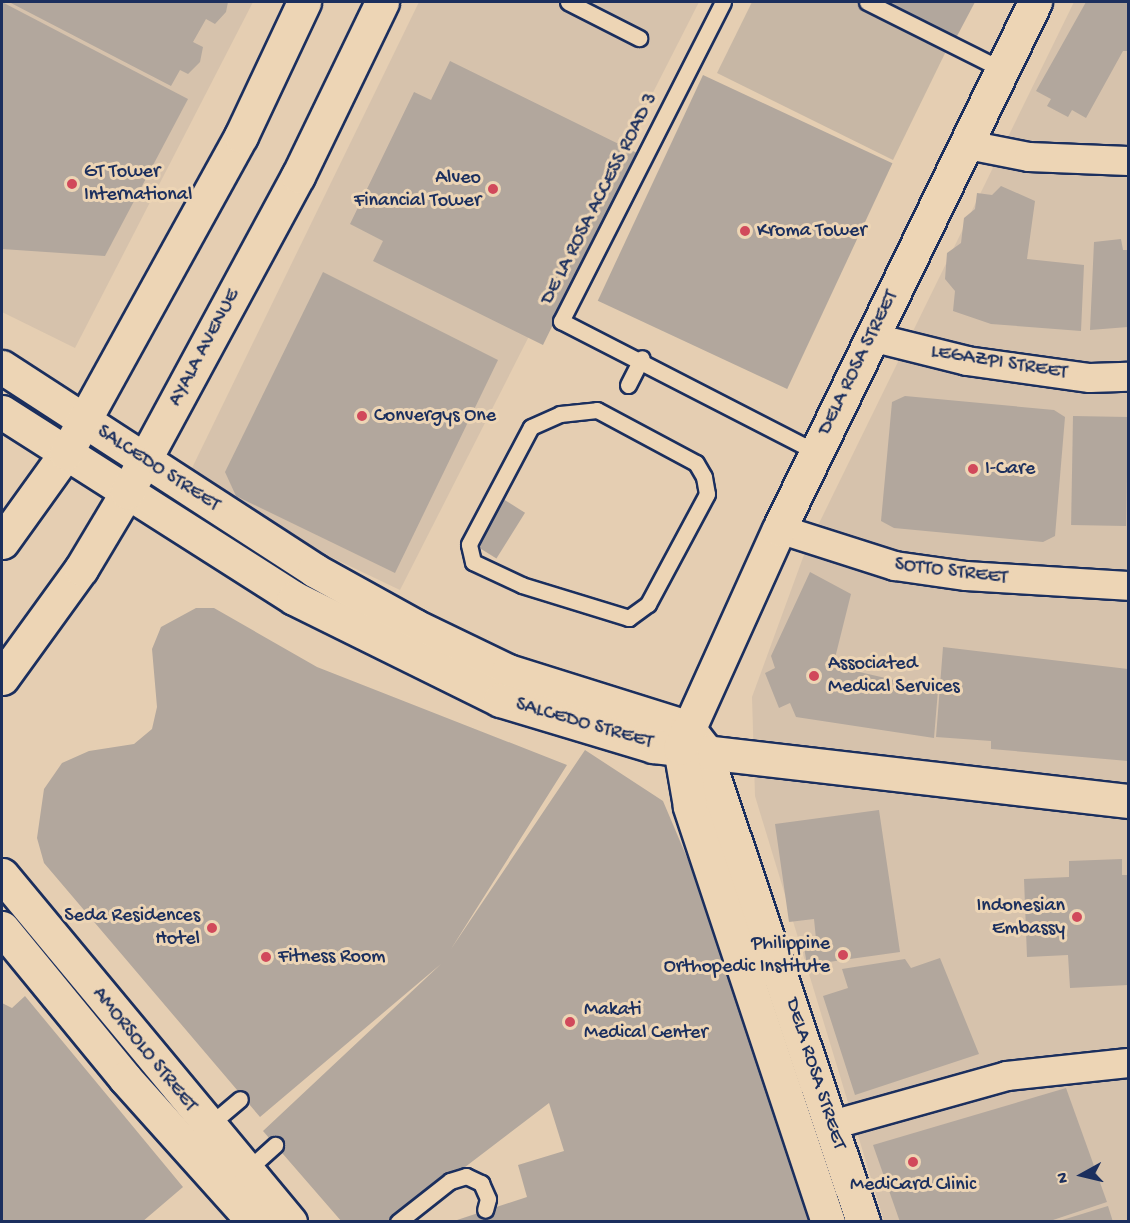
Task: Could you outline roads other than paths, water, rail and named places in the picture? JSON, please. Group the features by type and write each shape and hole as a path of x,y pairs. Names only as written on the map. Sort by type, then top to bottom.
{"street":[{"path":"2,542 66,453 84,421 241,136 304,2"},
{"name":"AYALA AVENUE","path":"2,678 81,568 127,492 298,176 382,2"},
{"name":"DELA ROSA STREET","path":"828,1221 690,806 690,741 778,529 968,145 1035,2"},
{"path":"968,145 1029,157 1128,161"},
{"name":"LEGAZPI STREET","path":"871,337 967,361 1090,378 1128,377"},
{"name":"SALCEDO STREET","path":"2,367 314,570 415,626 508,671 690,741"},
{"name":"SALCEDO STREET","path":"2,412 294,598 393,652 500,700 621,739 690,741 1128,801"},
{"name":"SOTTO STREET","path":"778,529 895,566 966,576 1128,586"},
{"name":"DELA ROSA STREET","path":"690,741 832,1125 863,1221"},
{"name":"AMORSOLO STREET","path":"2,875 207,1127 254,1221"},
{"name":"AMORSOLO STREET","path":"2,928 235,1181 290,1221"},
{"path":"832,1125 1007,1076 1128,1063"}],"lane":[{"path":"568,2 639,39"},
{"name":"DE LA ROSA ACCESS ROAD 3","path":"723,2 561,321 642,358 816,452"},
{"path":"867,2 1003,70"},
{"path":"628,385 642,358"},
{"path":"597,410 611,418 696,464 707,494 648,604 628,618 522,585 473,561 469,544 531,427 560,414 597,410"},
{"path":"207,1127 240,1099"},
{"path":"235,1181 275,1145"},
{"path":"398,1221 450,1181 466,1176 481,1184 488,1199 485,1210"}],"place":[{"name":"GT Tower International","path":"72,184"},
{"name":"Alveo Financial Tower","path":"493,189"},
{"name":"Kroma Tower","path":"745,231"},
{"name":"Convergys One","path":"362,416"},
{"name":"I-Care","path":"973,469"},
{"name":"Associated Medical Services","path":"814,676"},
{"name":"Indonesian Embassy","path":"1077,917"},
{"name":"Seda Residences Hotel","path":"212,928"},
{"name":"Philippine Orthopedic Institute","path":"843,955"},
{"name":"Fitness Room","path":"266,957"},
{"name":"Makati Medical Center","path":"570,1022"},
{"name":"MediCard Clinic","path":"913,1162"}]}
